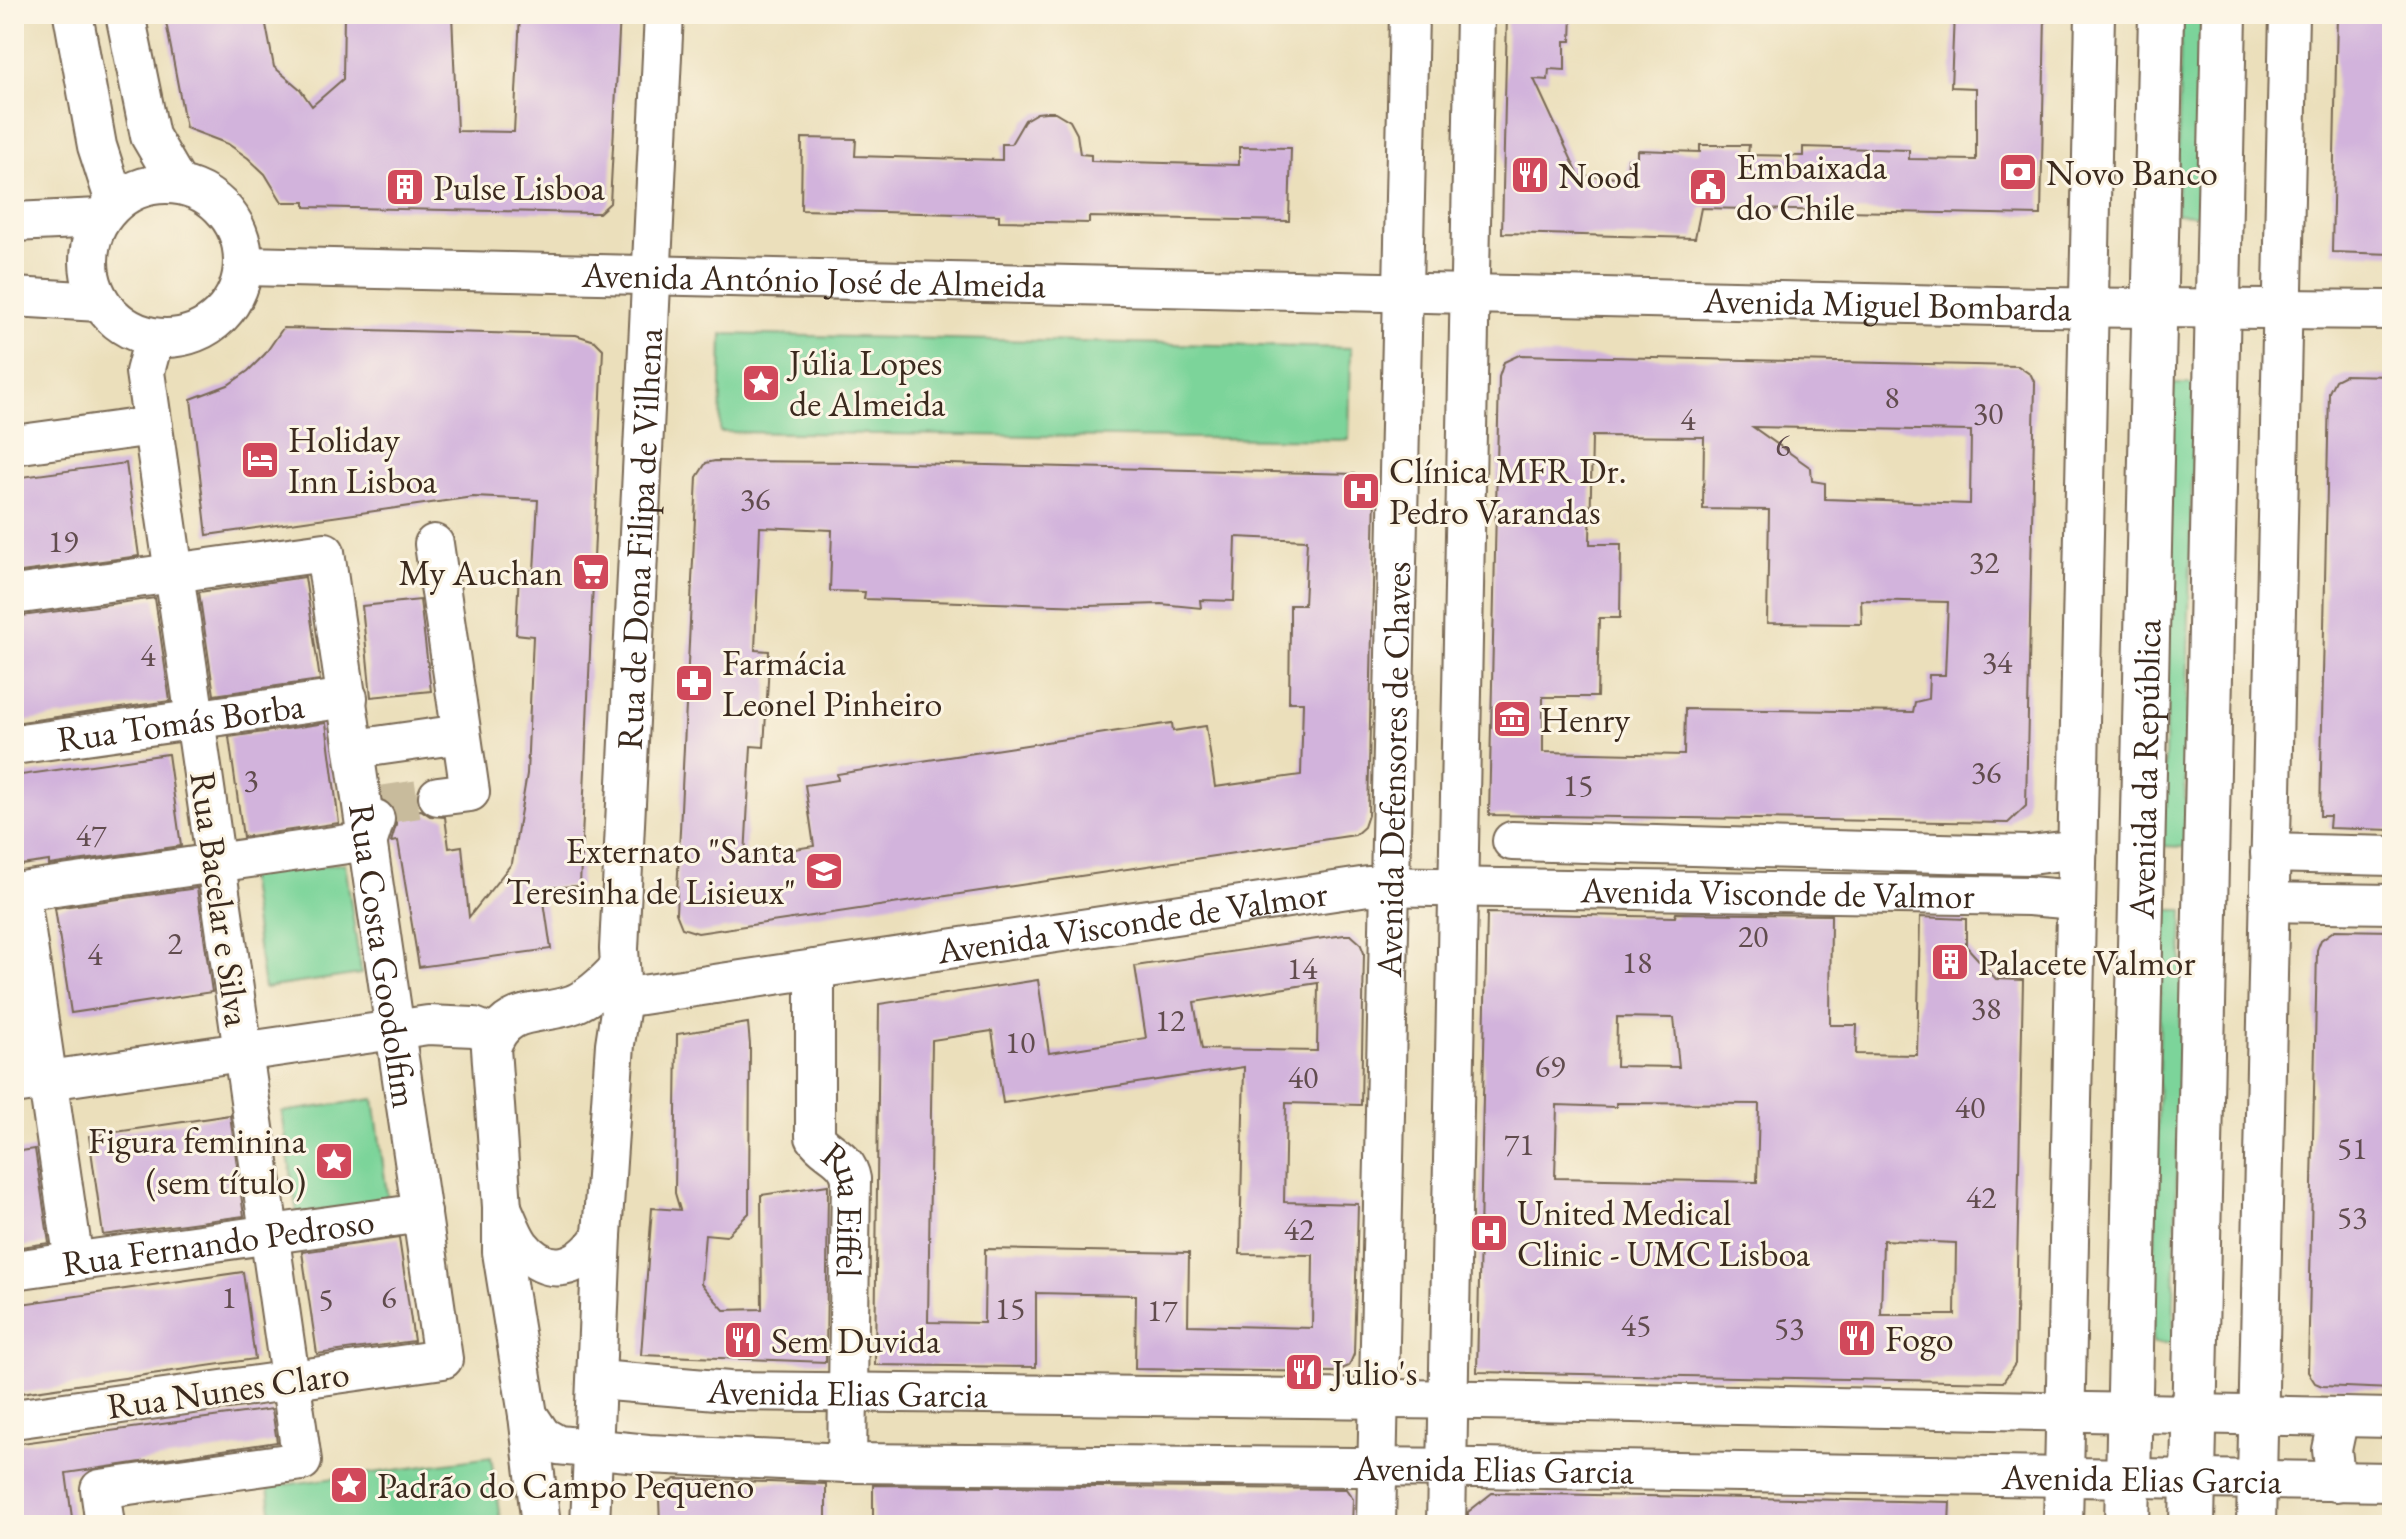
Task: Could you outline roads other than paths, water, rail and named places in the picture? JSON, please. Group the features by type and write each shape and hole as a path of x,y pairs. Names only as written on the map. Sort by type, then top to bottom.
{"main road":[{"name":"Avenida da República","path":"2127,1525 2161,14"},
{"name":"Avenida da República","path":"2192,1525 2224,14"}],"street":[{"path":"73,14 108,210"},
{"path":"125,14 150,136 178,184"},
{"name":"Rua de Dona Filipa de Vilhena","path":"615,1044 664,14"},
{"name":"Avenida Defensores de Chaves","path":"1376,1525 1389,886 1393,292 1409,14"},
{"name":"Avenida Defensores de Chaves","path":"1446,1525 1475,14"},
{"name":"Avenida da República","path":"2063,1525 2095,14"},
{"path":"2256,1525 2289,14"},
{"path":"155,184 178,184 199,191 217,203 232,220 241,240 244,266 231,304 216,320 197,333 176,338 154,338 132,332 114,319 99,302 90,282 87,260 91,238 108,210 134,190 155,184"},
{"path":"14,222 108,210"},
{"name":"Avenida António José de Almeida","path":"244,266 1393,292"},
{"name":"Avenida Miguel Bombarda","path":"1393,292 2392,310"},
{"path":"14,297 99,302"},
{"name":"Rua Bacelar e Silva","path":"105,1525 100,1489 302,1461 145,372 154,338"},
{"path":"14,445 153,426"},
{"path":"434,544 470,792 438,796"},
{"name":"Rua Costa Goodolfim","path":"174,572 325,552 443,1359"},
{"path":"14,595 174,572"},
{"name":"Rua Tomás Borba","path":"14,745 348,698"},
{"path":"355,749 461,734"},
{"path":"74,1262 31,1083 17,891 368,841 380,805"},
{"name":"Avenida Visconde de Valmor","path":"1512,841 2030,855 2078,849"},
{"path":"2270,853 2392,856"},
{"name":"Avenida Visconde de Valmor","path":"620,984 815,969 1338,890 1389,886 2029,896 2076,900"},
{"path":"2269,902 2392,904"},
{"name":"Rua Eiffel","path":"815,969 815,1137 820,1146 847,1165 851,1179 847,1463"},
{"path":"541,1525 528,1415 502,1252 502,1207 490,1058 495,1035 510,1020 533,1011 573,1004 620,984"},
{"path":"555,1008 578,1016 615,1044 602,1235 590,1525"},
{"path":"31,1083 395,1030 455,1025 474,1027 495,1035"},
{"path":"502,1207 519,1243 537,1260 561,1267 582,1260 602,1235"},
{"name":"Rua Fernando Pedroso","path":"14,1270 422,1213"},
{"name":"Rua Nunes Claro","path":"14,1419 443,1359"},
{"name":"Avenida Elias Garcia","path":"598,1380 729,1391 1448,1399 2392,1418"},
{"name":"Avenida Elias Garcia","path":"528,1415 542,1436 550,1441 594,1451 847,1463 1377,1467 2392,1482"},
{"path":"2336,1482 2332,1450 2339,1417"}],"tunnel":[{"path":"380,805 438,796"}],"place":[{"name":"Novo Banco","path":"2018,172"},
{"name":"Nood","path":"1530,175"},
{"name":"Pulse Lisboa","path":"405,187"},
{"name":"Embaixada do Chile","path":"1708,187"},
{"name":"Júlia Lopes de Almeida","path":"761,383"},
{"name":"Holiday Inn Lisboa","path":"260,460"},
{"name":"Clínica MFR Dr. Pedro Varandas","path":"1361,491"},
{"name":"My Auchan","path":"591,572"},
{"name":"Farmácia Leonel Pinheiro","path":"694,683"},
{"name":"Henry","path":"1512,719"},
{"name":"Externato \"Santa Teresinha de Lisieux\"","path":"824,871"},
{"name":"Palacete Valmor","path":"1950,962"},
{"name":"Figura feminina (sem título)","path":"334,1161"},
{"name":"United Medical Clinic - UMC Lisboa","path":"1489,1233"},
{"name":"Fogo","path":"1857,1338"},
{"name":"Sem Duvida","path":"743,1340"},
{"name":"Julio's","path":"1304,1372"},
{"name":"Padrão do Campo Pequeno","path":"349,1485"}]}
